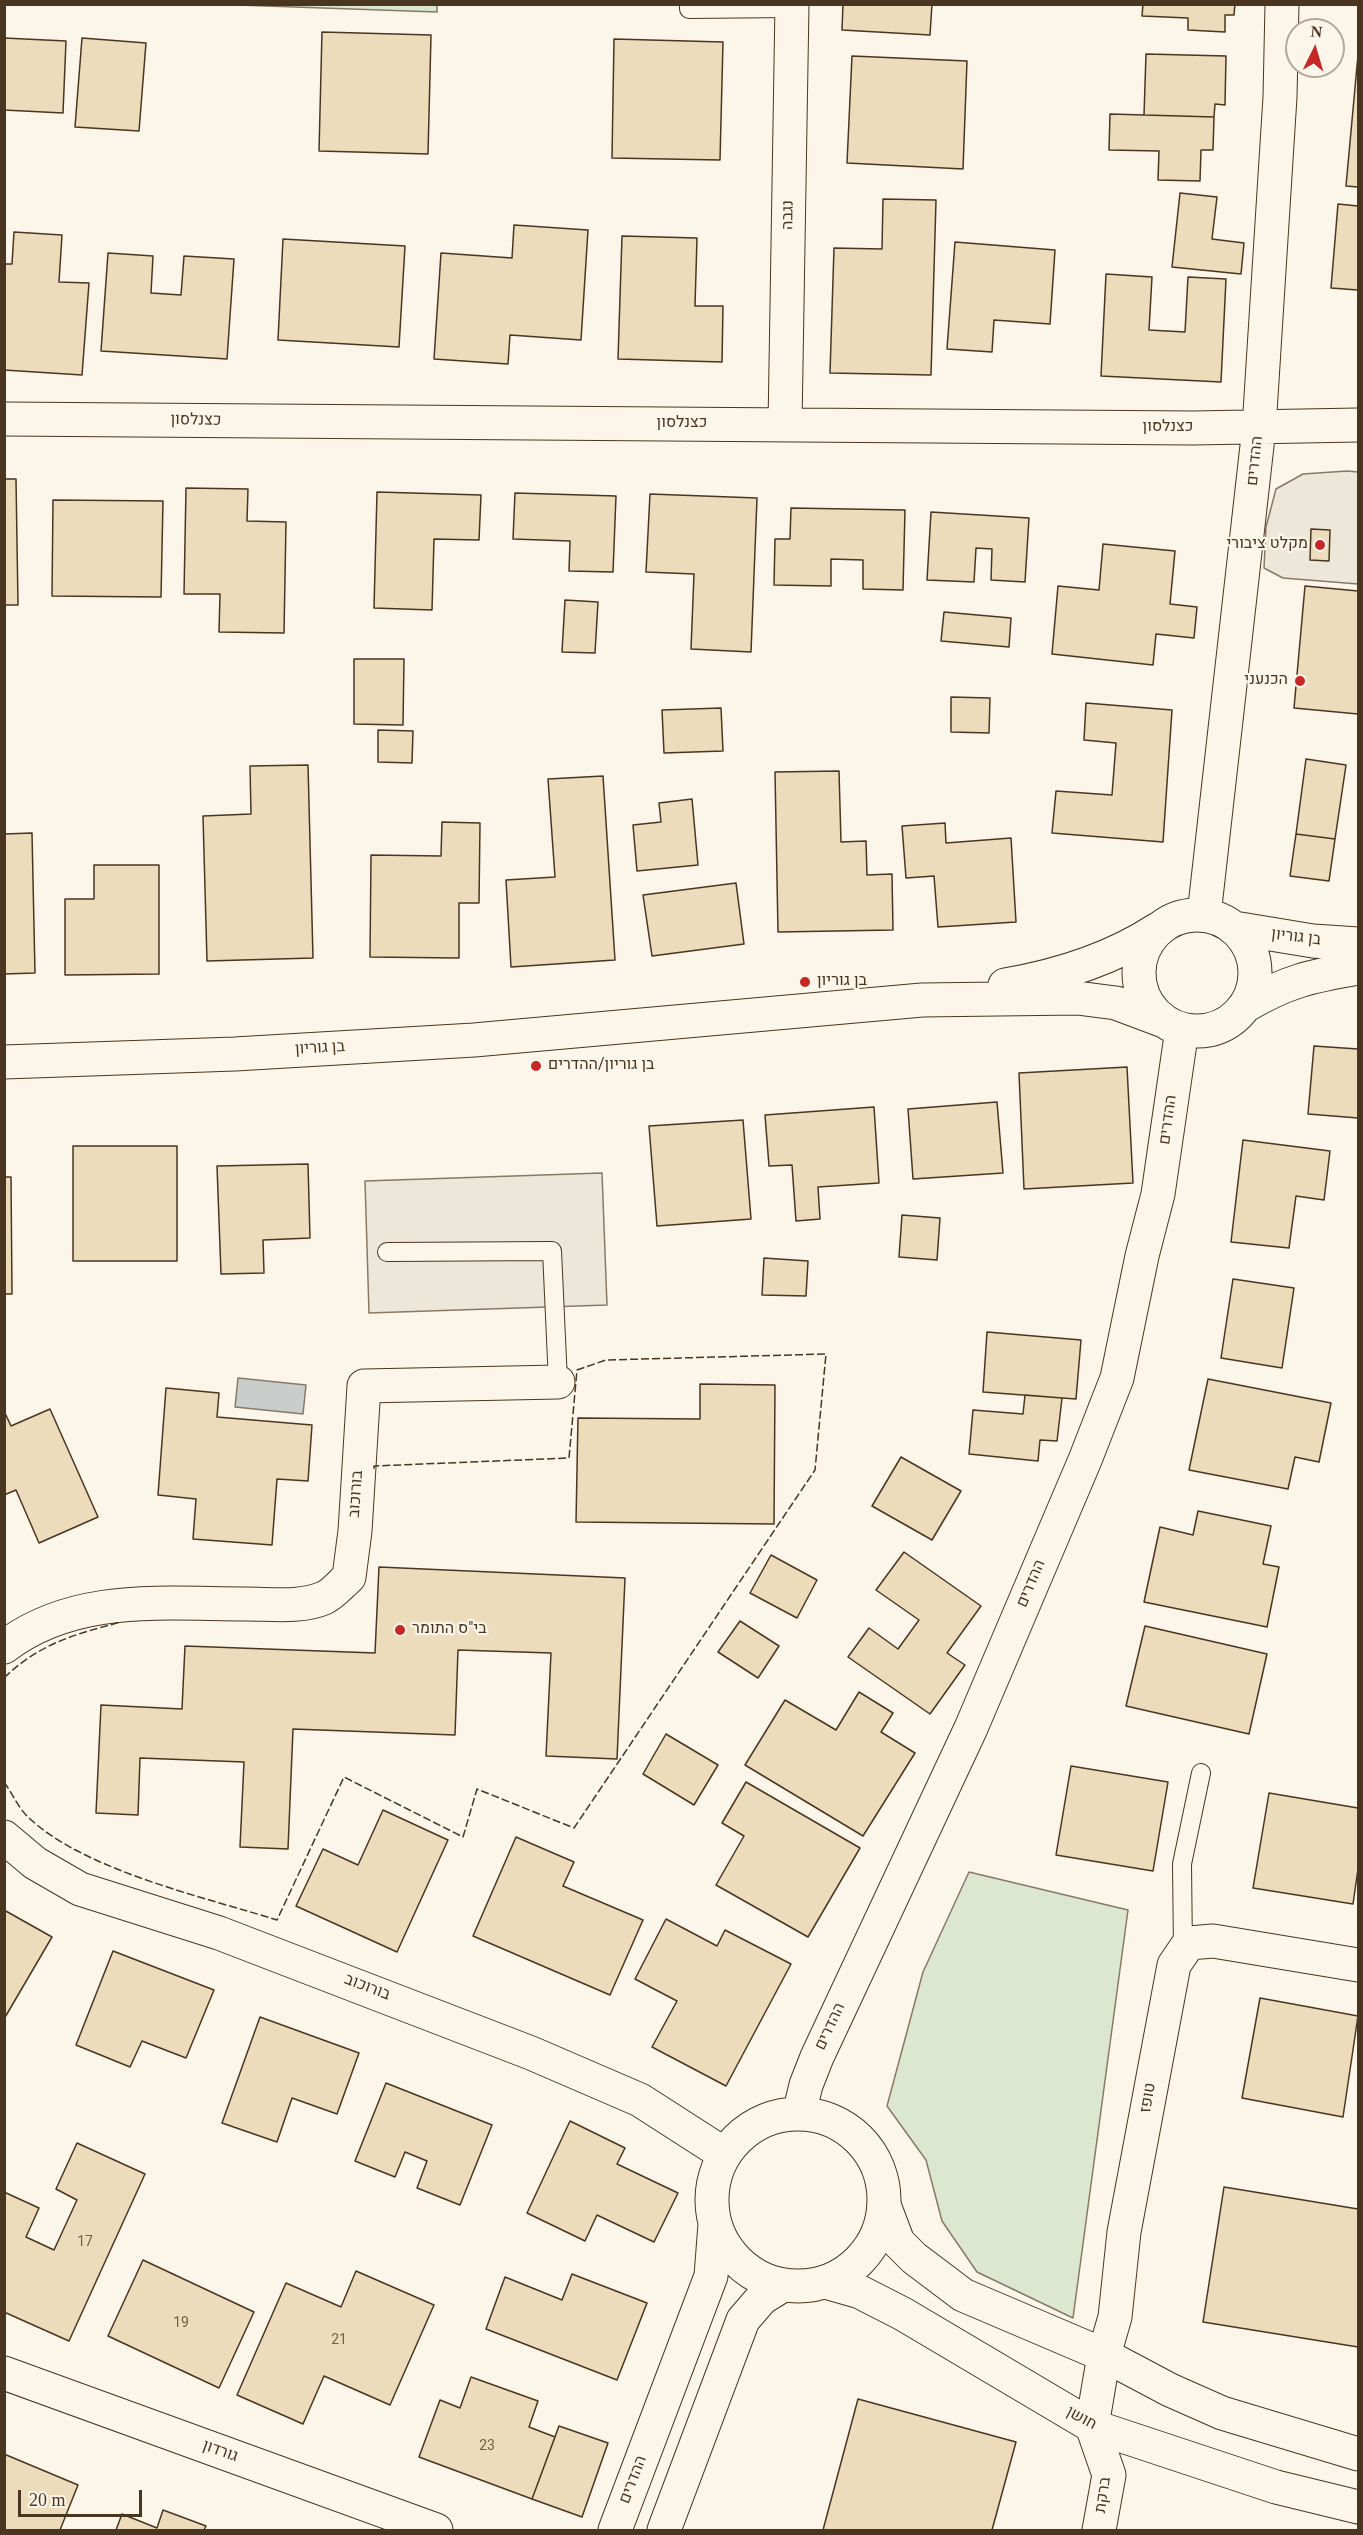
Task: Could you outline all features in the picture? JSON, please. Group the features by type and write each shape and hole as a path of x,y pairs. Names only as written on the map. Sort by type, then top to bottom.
{"street":[{"name":"ההדרים","path":"1203,915 1259,428 1280,97 1282,4"},
{"name":"נגבה","path":"785,425 792,6"},
{"name":"כצנלסון","path":"4,419 1259,428 1359,425"},
{"path":"1203,915 1217,918 1234,928 1247,943 1254,962 1255,982 1245,1006 1229,1022 1201,1031 1173,1025 1145,998 1139,977 1145,948 1165,925 1183,917 1203,915"},
{"name":"בן גוריון","path":"922,1000 1022,982 1074,968 1114,954 1165,925"},
{"name":"בן גוריון","path":"1234,928 1313,941 1359,944"},
{"name":"בן גוריון","path":"1245,1006 1277,987 1306,977 1359,968"},
{"name":"בן גוריון","path":"4,1062 234,1054 474,1040 922,1000 1077,998 1116,1003 1173,1025"},
{"name":"ההדרים","path":"800,2114 806,2085 817,2057 971,1728 1085,1460 1117,1378 1142,1256 1158,1194 1173,1025"},
{"name":"בורוכוב","path":"4,1647 36,1626 85,1608 146,1604 292,1604 324,1598 349,1577 355,1531 364,1386 558,1382"},
{"name":"בורוכוב","path":"4,1838 34,1863 80,1889 219,1933 531,2053 640,2100 724,2154"},
{"path":"1178,1959 1189,1943 1213,1941 1359,1965"},
{"name":"טופז","path":"1092,2426 1104,2355 1115,2317 1124,2232 1178,1959"},
{"path":"885,2205 879,2230 867,2253 848,2271 825,2282 805,2286 783,2285 760,2277 740,2265 724,2246 715,2224 712,2192 715,2176 724,2154 744,2132 770,2118 800,2114 826,2118 849,2130 869,2151 881,2176 885,2205 898,2242 914,2258 963,2295 1104,2355 1170,2390 1222,2413 1359,2454"},
{"name":"ההדרים","path":"615,2530 711,2276 715,2224"},
{"name":"חושן","path":"825,2282 860,2292 903,2314 1092,2426 1276,2487 1359,2507"},
{"path":"663,2530 743,2320 762,2298 783,2285"},
{"name":"גורדון","path":"4,2373 436,2530"},
{"name":"ברקת","path":"1092,2426 1109,2475 1099,2530"}],"lane":[{"path":"689,4 688,9 792,6"},
{"path":"387,1252 552,1251 558,1382"},
{"path":"1178,1959 1182,1864 1201,1773"}],"green space":[{"path":"237,5 437,5 437,12"},
{"path":"969,1872 1128,1910 1073,2318 977,2272 942,2221 926,2160 887,2106 923,1972"}],"shaded area":[{"path":"1358,472 1358,584 1283,578 1264,568 1266,527 1276,489 1303,474"},
{"path":"602,1173 607,1305 369,1313 365,1181"},
{"path":"238,1378 306,1385 303,1414 235,1407"}],"building":[{"path":"843,4 932,4 930,35 842,30"},
{"path":"1143,4 1235,4 1234,15 1225,15 1225,32 1188,30 1188,18 1142,16"},
{"path":"322,32 431,35 428,154 319,151"},
{"path":"4,38 66,41 63,113 4,110"},
{"path":"82,38 146,43 139,131 75,127"},
{"path":"614,39 723,42 720,160 612,158"},
{"path":"1146,54 1226,56 1225,105 1215,104 1214,117 1144,115"},
{"path":"1358,55 1358,187 1346,186"},
{"path":"852,56 967,61 963,169 847,163"},
{"path":"1110,114 1214,117 1213,150 1201,150 1200,181 1158,180 1159,151 1109,150"},
{"path":"1180,193 1217,197 1212,239 1244,243 1241,274 1172,267"},
{"path":"883,199 936,200 931,375 830,373 834,248 882,249"},
{"path":"1338,204 1358,206 1358,290 1331,288"},
{"path":"514,225 588,230 581,340 510,335 508,364 434,359 441,253 512,258"},
{"path":"14,232 62,235 59,282 89,283 82,375 4,370 4,264 12,264"},
{"path":"622,236 697,238 695,306 723,306 722,362 618,359"},
{"path":"283,239 405,246 399,347 278,340"},
{"path":"955,242 1055,250 1050,324 994,320 992,352 947,349"},
{"path":"108,253 153,256 151,293 181,295 184,256 234,259 227,359 101,351"},
{"path":"1106,274 1152,277 1149,330 1185,332 1188,277 1226,279 1221,382 1101,376"},
{"path":"4,479 16,479 18,605 4,605"},
{"path":"186,488 248,489 247,521 286,522 284,633 219,632 220,594 184,594"},
{"path":"377,492 481,495 479,540 434,539 432,610 374,608"},
{"path":"515,493 616,496 613,572 569,571 570,541 513,539"},
{"path":"650,494 757,498 751,652 691,649 694,574 646,572"},
{"path":"53,500 163,501 161,597 52,596"},
{"path":"791,508 905,510 903,590 863,589 863,560 831,559 831,586 774,585 775,539 790,539"},
{"path":"931,512 1029,518 1025,582 991,580 992,549 976,548 974,582 927,580"},
{"name":"מקלט ציבורי","path":"1311,529 1330,530 1329,561 1310,560"},
{"path":"1103,544 1175,551 1170,604 1197,607 1194,638 1156,634 1153,665 1052,654 1058,586 1099,590"},
{"path":"1305,586 1358,591 1358,714 1294,708"},
{"path":"565,600 598,602 595,653 562,652"},
{"path":"944,612 1011,618 1009,647 941,641"},
{"path":"354,659 404,659 403,725 354,724"},
{"path":"951,697 990,698 989,733 951,732"},
{"path":"1086,703 1172,710 1163,842 1052,833 1056,791 1112,795 1116,743 1084,740"},
{"path":"721,708 723,751 664,753 662,710"},
{"path":"378,730 413,731 412,763 378,762"},
{"path":"1306,759 1346,765 1335,839 1296,834"},
{"path":"308,765 313,958 207,961 203,816 251,814 250,766"},
{"path":"839,771 841,842 866,841 867,875 892,874 893,930 778,932 775,772"},
{"path":"603,776 615,960 511,967 506,880 555,877 548,779"},
{"path":"692,799 698,865 637,871 633,825 661,822 659,803"},
{"path":"442,822 480,823 479,903 459,903 459,958 370,957 371,855 441,856"},
{"path":"945,823 946,843 1011,838 1016,922 938,927 934,876 906,878 902,826"},
{"path":"32,833 35,973 4,974 4,834"},
{"path":"1296,834 1335,839 1329,881 1290,876"},
{"path":"94,865 159,865 159,974 65,975 65,899 94,899"},
{"path":"736,883 744,944 652,956 643,895"},
{"path":"1314,1046 1358,1049 1358,1118 1308,1114"},
{"path":"1127,1067 1133,1183 1024,1189 1019,1073"},
{"path":"997,1102 1003,1173 913,1179 908,1109"},
{"path":"874,1107 879,1183 818,1187 820,1219 796,1221 792,1165 769,1166 765,1115"},
{"path":"743,1120 751,1219 657,1226 649,1126"},
{"path":"1243,1140 1330,1151 1324,1200 1296,1196 1289,1248 1231,1242"},
{"path":"73,1146 177,1146 177,1261 73,1261"},
{"path":"308,1164 310,1238 263,1240 264,1273 221,1274 217,1166"},
{"path":"4,1177 11,1177 12,1294 4,1294"},
{"path":"902,1215 940,1218 937,1260 899,1257"},
{"path":"764,1258 808,1261 806,1296 762,1295"},
{"path":"1233,1279 1294,1288 1282,1368 1221,1358"},
{"path":"987,1332 1081,1340 1076,1399 983,1392"},
{"path":"1208,1379 1331,1403 1319,1462 1295,1457 1288,1489 1189,1470"},
{"path":"700,1384 775,1385 774,1524 576,1522 578,1418 700,1419"},
{"path":"166,1388 219,1393 217,1417 312,1425 308,1481 277,1479 272,1545 193,1539 196,1499 158,1495"},
{"path":"1025,1395 1062,1398 1057,1441 1040,1440 1038,1461 969,1454 973,1410 1023,1414"},
{"path":"50,1409 98,1517 39,1543 16,1490 4,1495 4,1411 11,1426"},
{"path":"901,1457 961,1491 932,1540 872,1506"},
{"path":"1198,1511 1271,1526 1263,1564 1279,1567 1267,1627 1144,1602 1160,1527 1193,1535"},
{"path":"904,1552 981,1606 947,1653 965,1665 930,1714 848,1657 869,1628 898,1649 919,1620 876,1590"},
{"path":"771,1555 817,1580 797,1618 750,1593"},
{"path":"379,1567 625,1578 617,1759 546,1756 551,1653 458,1650 455,1735 293,1729 288,1849 240,1847 244,1762 140,1758 138,1815 96,1813 101,1705 182,1709 185,1646 375,1653"},
{"path":"740,1621 779,1646 758,1678 718,1652"},
{"path":"1145,1626 1267,1654 1249,1734 1126,1706"},
{"path":"859,1692 893,1713 881,1732 915,1753 863,1836 745,1765 785,1700 836,1730"},
{"path":"666,1734 718,1765 694,1805 643,1774"},
{"path":"1071,1766 1168,1782 1153,1871 1056,1855"},
{"path":"746,1782 860,1848 808,1937 716,1885 744,1836 722,1823"},
{"path":"1269,1793 1358,1808 1358,1869 1353,1904 1253,1888"},
{"path":"383,1810 448,1840 397,1952 296,1906 323,1849 358,1865"},
{"path":"516,1837 574,1862 563,1886 643,1920 610,1995 473,1936"},
{"path":"4,1910 52,1937 4,2019"},
{"path":"666,1919 717,1946 725,1930 791,1964 726,2086 652,2047 677,2001 635,1979"},
{"path":"113,1951 214,1990 186,2058 142,2041 130,2067 76,2045"},
{"path":"1260,1998 1358,2016 1343,2117 1242,2098"},
{"path":"260,2017 359,2053 337,2114 292,2098 277,2142 222,2123"},
{"path":"386,2083 492,2125 460,2205 417,2188 427,2161 405,2152 395,2177 355,2161"},
{"path":"570,2121 625,2148 617,2164 678,2193 654,2242 597,2215 585,2241 527,2213"},
{"path":"77,2143 145,2174 69,2341 4,2312 4,2192 39,2208 26,2237 54,2250 77,2200 56,2189"},
{"path":"1224,2187 1358,2209 1358,2347 1203,2322"},
{"path":"143,2260 254,2312 219,2388 108,2336"},
{"path":"356,2271 434,2305 390,2405 324,2376 303,2424 237,2395 286,2283 341,2307"},
{"path":"572,2274 647,2303 617,2380 486,2329 505,2277 562,2300"},
{"path":"471,2377 538,2401 529,2427 555,2437 532,2499 419,2457 440,2400 460,2408"},
{"path":"858,2399 1016,2442 992,2530 823,2530"},
{"path":"559,2426 608,2443 582,2517 532,2499"},
{"path":"4,2454 78,2485 60,2530 4,2530"},
{"path":"163,2510 206,2526 204,2530 116,2530 122,2514 157,2528"}],"fence":[{"path":"4,1782 27,1816 51,1835 79,1852 145,1880 277,1920 344,1777 463,1837 477,1789 574,1828 815,1470 826,1354 606,1360 577,1370 569,1458 374,1466 374,1470"},
{"path":"4,1678 31,1656 59,1641 121,1622"}],"place":[{"name":"מקלט ציבורי","path":"1320,545"},
{"name":"הכנעני","path":"1300,681"},
{"name":"בן גוריון","path":"805,982"},
{"name":"בן גוריון/ההדרים","path":"536,1066"},
{"name":"בי\"ס התומר","path":"400,1630"}]}
